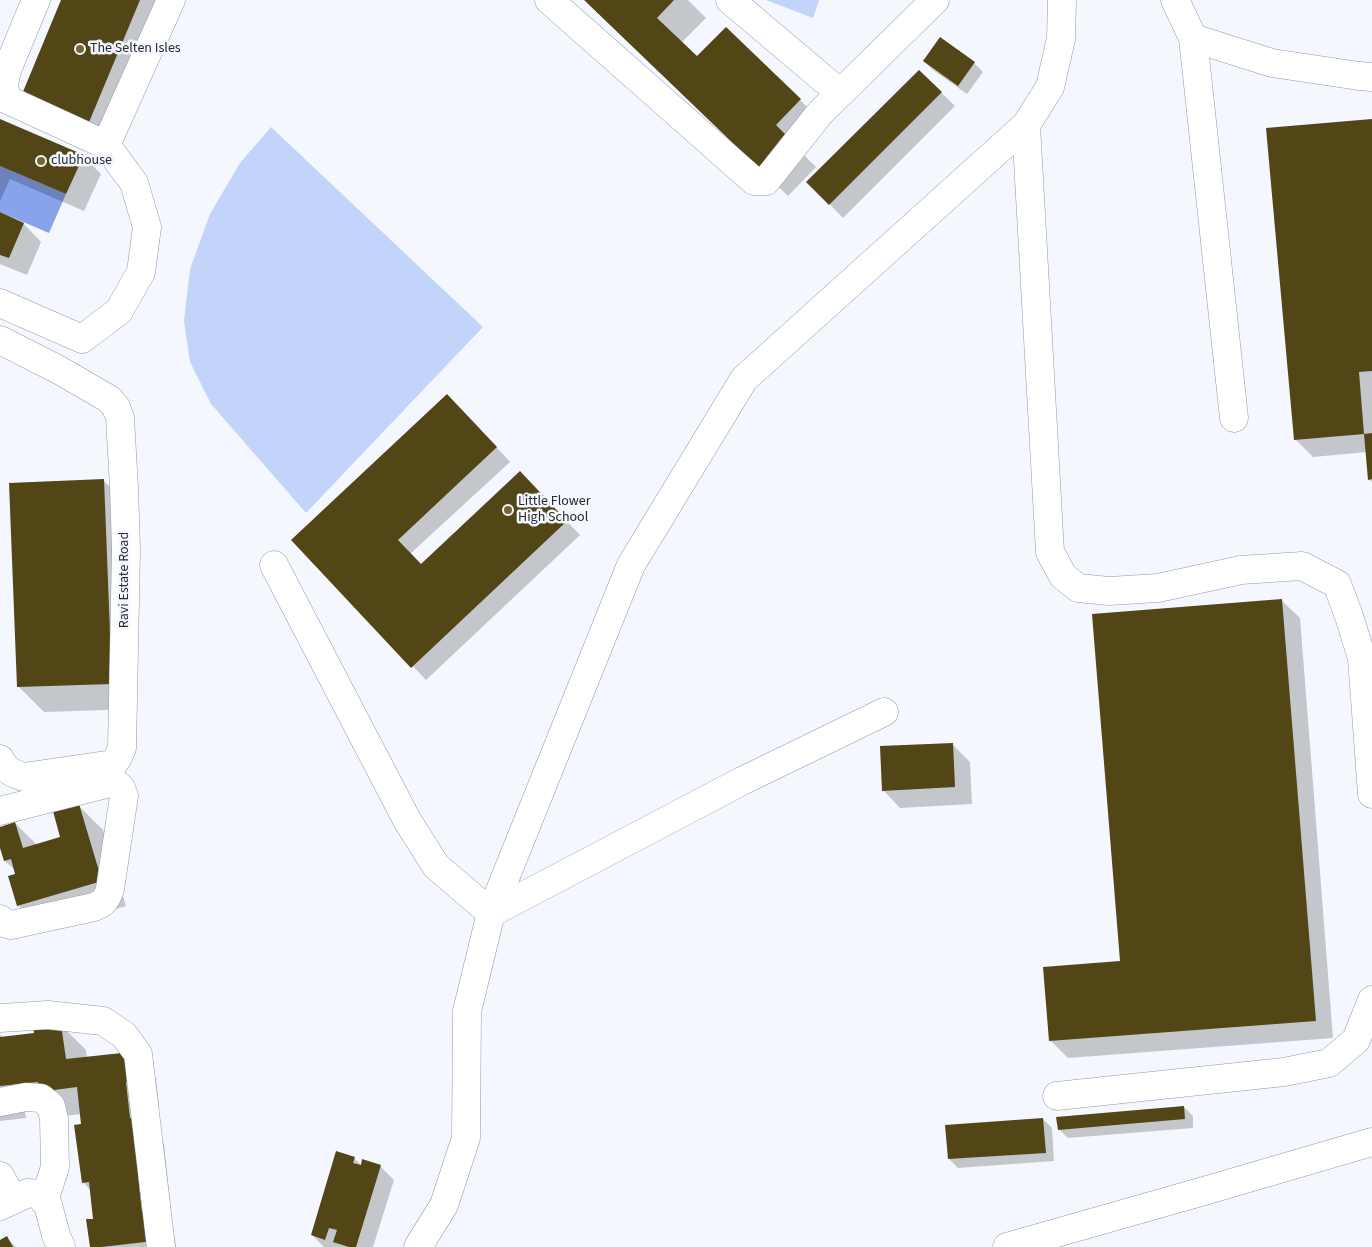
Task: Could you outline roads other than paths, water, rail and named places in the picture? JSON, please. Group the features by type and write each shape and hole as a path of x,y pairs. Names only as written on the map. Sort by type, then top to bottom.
{"street":[{"path":"0,302 82,339 119,311 141,272 146,227 134,183 106,145 6,99 4,84 7,70 36,0"},
{"path":"106,145 171,0"},
{"path":"549,0 754,181 766,181 820,113 935,0"},
{"path":"730,0 840,93"},
{"path":"418,1247 444,1206 466,1138 467,1011 490,913 631,565 744,378 1026,125 1050,87 1061,39 1062,0"},
{"path":"1175,0 1194,38 1234,418"},
{"path":"1194,38 1272,63 1372,77"},
{"path":"1026,125 1050,552 1063,576 1078,588 1102,591 1158,588 1241,570 1302,566 1337,584 1362,658 1372,794"},
{"name":"Ravi Estate Road","path":"0,340 59,370 109,399 116,407 120,418 126,550 122,748 118,757 113,764 24,777 4,768 0,759"},
{"path":"274,565 408,820 436,866 490,913"},
{"path":"490,913 742,781 884,712"},
{"path":"0,811 114,782 121,788 124,796 110,888 103,904 11,925 4,923 0,918"},
{"path":"1057,1096 1284,1072 1329,1062 1356,1040 1372,1000"},
{"path":"0,1018 48,1015 103,1021 124,1035 138,1054 161,1247"},
{"path":"0,1102 26,1097 41,1098 51,1106 54,1119 56,1166 44,1201"},
{"path":"1007,1247 1372,1142"},
{"path":"0,1176 6,1203 28,1193 38,1194 48,1205 61,1247"}],"water":[{"path":"0,166 66,194 49,233 0,212"}],"place":[{"name":"The Selten Isles","path":"80,49"},
{"name":"clubhouse","path":"41,161"},
{"name":"Little Flower High School","path":"508,510"}]}
